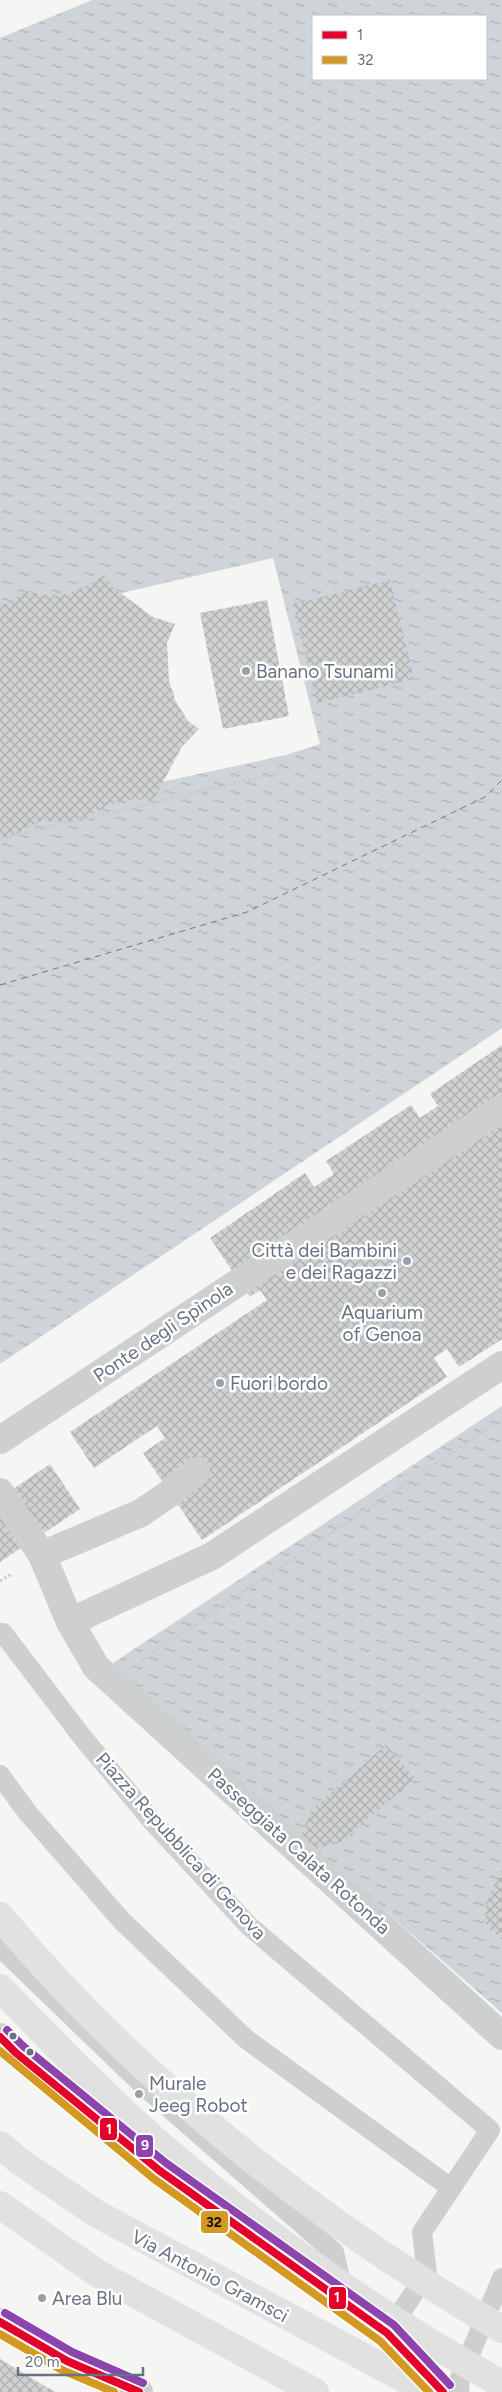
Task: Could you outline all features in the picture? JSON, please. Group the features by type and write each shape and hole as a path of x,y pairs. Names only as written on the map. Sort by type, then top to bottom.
{"main road":[{"path":"0,1916 28,1949 108,2031 191,2108 268,2172 362,2242 502,2329"},
{"path":"0,1988 73,2063 156,2141 239,2210 331,2280 455,2359 502,2384"},
{"name":"Via Antonio Gramsci","path":"0,2145 19,2161 97,2214 429,2392"},
{"path":"0,2206 97,2273 315,2392"}],"street":[{"name":"Ponte degli Spìnola","path":"0,1440 502,1108"},
{"path":"70,1622 212,1556 502,1365"},
{"path":"42,1556 141,1513 170,1493 196,1471"},
{"name":"Passeggiata Calata Rotonda","path":"0,1492 42,1556 70,1622 96,1667 502,2036"},
{"path":"0,2036 16,2053 160,2171 386,2333 444,2392"},
{"path":"0,2322 67,2361 138,2392"}],"lane":[{"name":"Piazza Repubblica di Genova","path":"0,1633 2,1633 83,1738 153,1822 249,1926 490,2130 422,2232 428,2274 386,2333"},
{"path":"0,1775 27,1812 122,1921 246,2039 451,2188"},
{"path":"0,1947 145,2088 334,2252 346,2305"},
{"path":"459,2392 460,2378 498,2298 502,2278"}],"path":[{"path":"0,839 278,773 277,757"},
{"path":"133,1665 502,1419"}],"water":[{"path":"92,0 502,0 502,1028 0,1364 0,817 286,755 320,744 273,558 0,621 0,38"},
{"path":"502,1406 502,2013 107,1667"}],"building":[{"path":"104,574 111,586 153,617 175,624 167,643 169,681 176,702 188,721 199,729 181,748 153,801 134,799 109,804 79,822 40,821 8,838 0,837 0,605 6,604 27,591 51,596 67,594 89,585"},
{"path":"390,580 414,679 317,703 293,604"},
{"path":"267,600 289,716 223,729 200,613"},
{"name":"Aquarium of Genoa","path":"502,1045 502,1339 459,1367 447,1349 434,1358 447,1377 202,1540 143,1453 165,1438 157,1426 94,1468 70,1432 267,1300 260,1290 250,1297 210,1238 305,1173 314,1187 334,1174 326,1161 411,1105 420,1118 438,1106 430,1094"},
{"path":"50,1464 80,1509 0,1562 0,1498"},
{"path":"386,1745 415,1778 341,1842 308,1850 299,1841 311,1810"},
{"path":"502,1870 502,1940 485,1923 486,1903"},
{"path":"0,2359 48,2388 56,2392 0,2392"}],"ferry route":[{"path":"0,985 247,912 485,797 502,780"}],"transit line":[{"name":"9","path":"7,2030 23,2046 166,2163 394,2325 450,2385"},
{"name":"1","path":"0,2037 16,2053 160,2171 387,2333 443,2392"},
{"name":"32","path":"0,2051 154,2179 380,2341 429,2392"},
{"name":"9","path":"5,2313 72,2352 143,2383"},
{"name":"1","path":"0,2322 67,2361 139,2392"},
{"name":"32","path":"0,2334 62,2370 114,2392"}],"place":[{"name":"Banano Tsunami","path":"246,671"},
{"name":"Città dei Bambini e dei Ragazzi","path":"407,1261"},
{"name":"Aquarium of Genoa","path":"382,1293"},
{"name":"Fuori bordo","path":"220,1383"},
{"name":"Murale Jeeg Robot","path":"139,2094"},
{"name":"Area Blu","path":"42,2298"}]}
